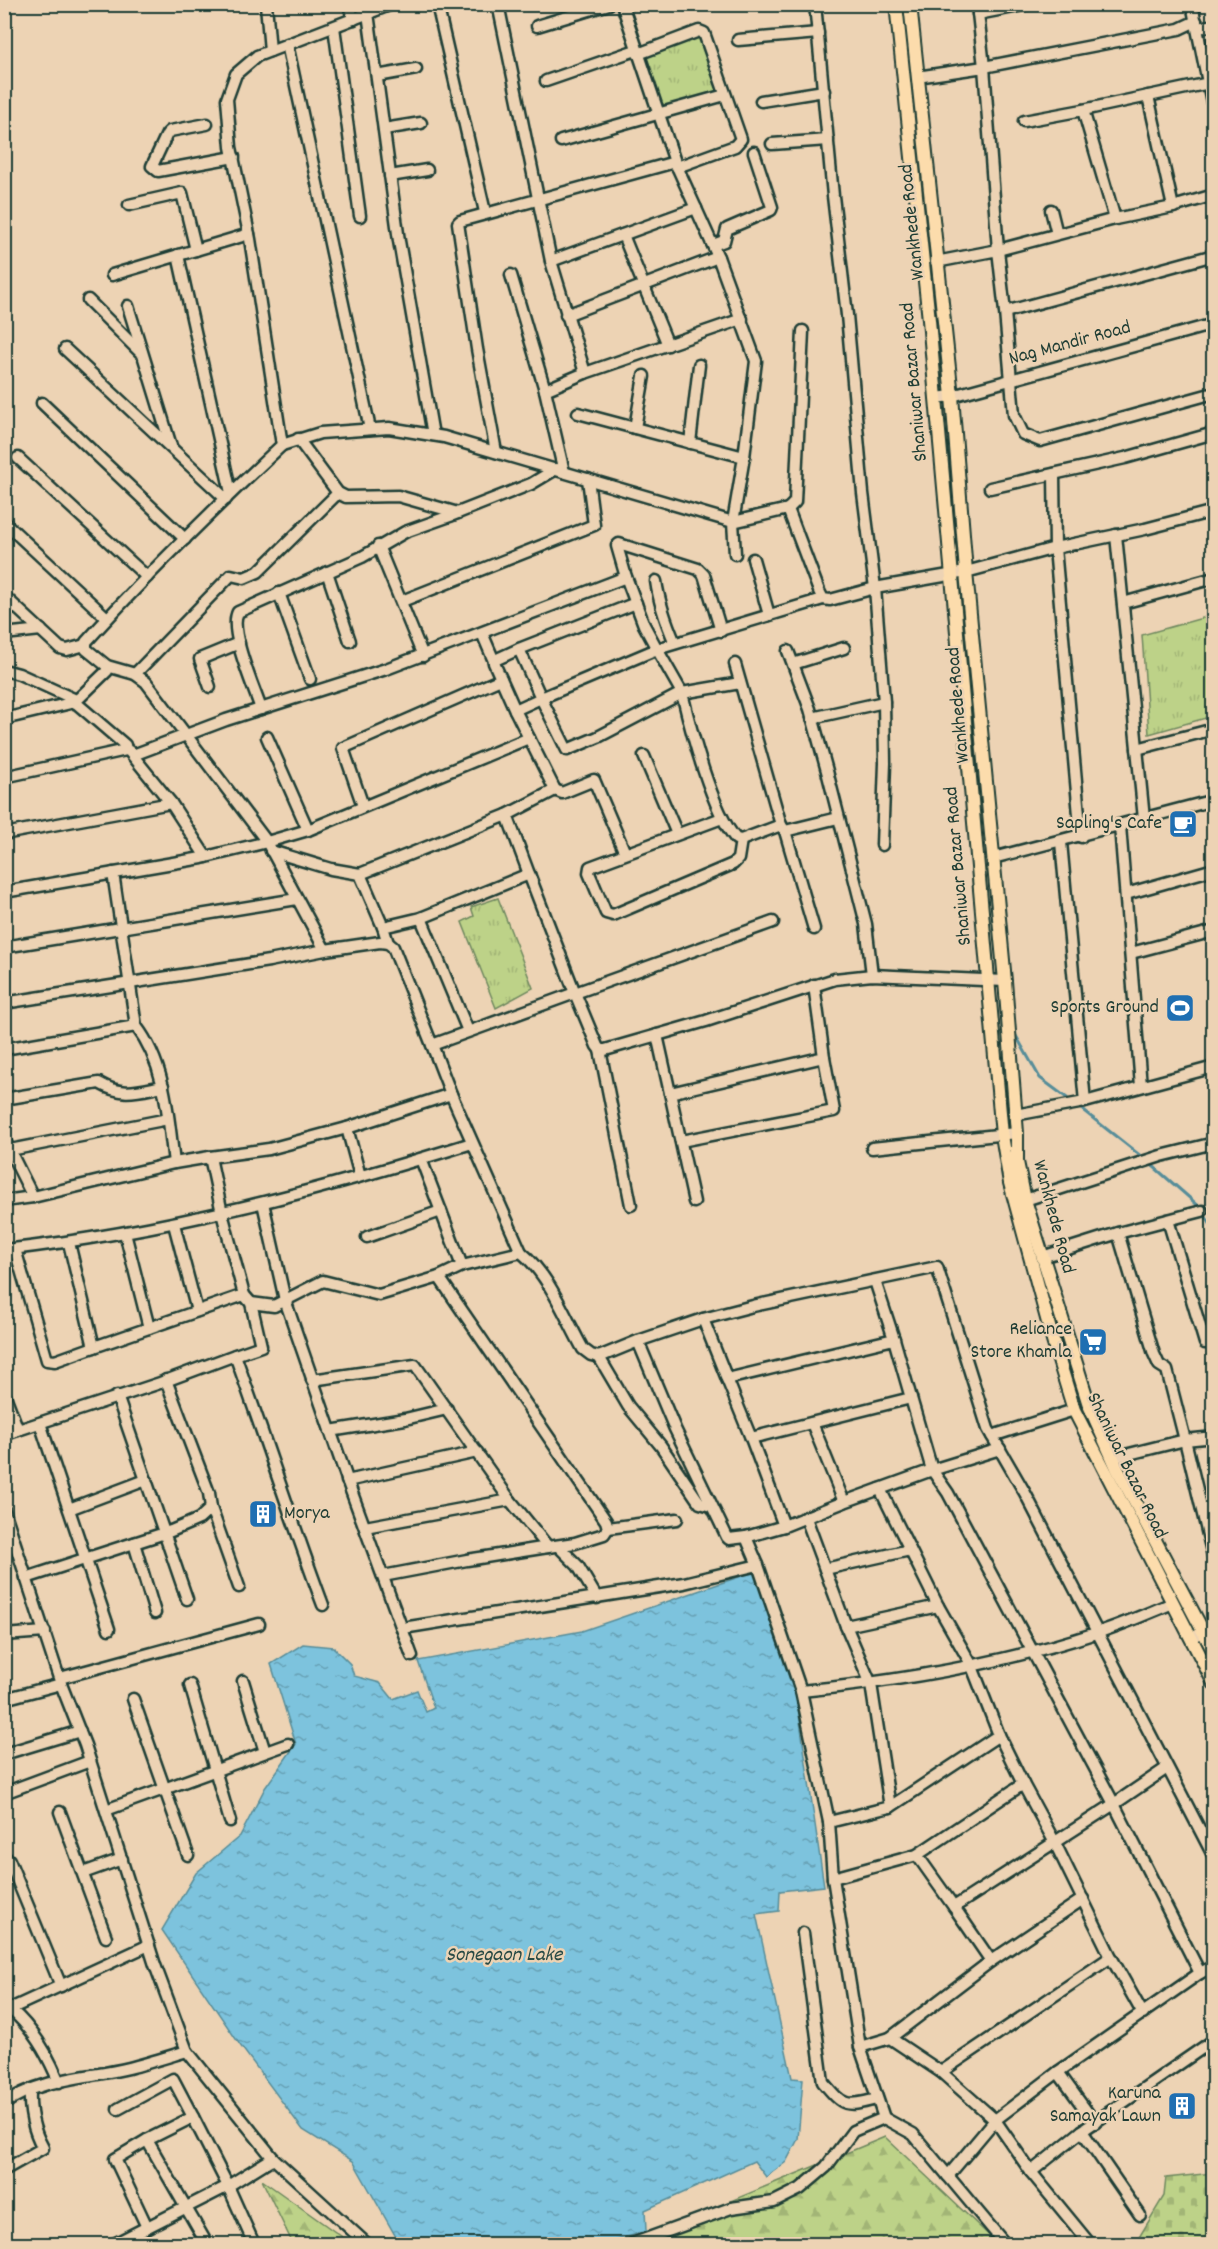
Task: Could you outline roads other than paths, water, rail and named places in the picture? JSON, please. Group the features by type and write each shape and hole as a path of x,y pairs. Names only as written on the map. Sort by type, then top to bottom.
{"main road":[{"name":"Shaniwar Bazar Road","path":"896,4 936,398 1002,1135 1010,1184 1074,1410 1214,1683"},
{"name":"Wankhede Road","path":"910,4 952,396 966,572 1005,981 1017,1132 1017,1162 1025,1200 1089,1405 1113,1458 1208,1630 1214,1652"}],"street":[{"path":"266,4 270,51"},
{"path":"348,4 354,19"},
{"path":"282,445 249,234 234,157 227,99 236,74 257,56 392,4"},
{"path":"437,4 485,213"},
{"path":"498,4 551,261 585,373"},
{"path":"537,26 609,4"},
{"path":"622,4 676,165 718,257 756,361 744,458 733,522 735,554"},
{"path":"815,4 863,493 875,588 884,702 885,763 882,845"},
{"path":"1029,4 978,9 1014,415 1023,434 1040,441 1214,393"},
{"path":"1192,4 1211,83 1214,112"},
{"path":"368,13 399,241 433,435"},
{"path":"917,77 984,67 1197,25 1214,25"},
{"path":"334,27 360,216"},
{"path":"496,452 477,349 458,223 462,219 676,165 740,143 741,139 702,31 546,81"},
{"path":"738,40 818,33"},
{"path":"287,44 370,429"},
{"path":"377,76 416,69"},
{"path":"1024,121 1211,83"},
{"path":"761,101 824,91"},
{"path":"561,141 725,95"},
{"path":"1148,96 1173,207"},
{"path":"1083,110 1115,219"},
{"path":"384,129 421,123"},
{"path":"207,124 170,131 152,166 153,169 158,171 234,157"},
{"path":"772,144 828,140"},
{"path":"713,245 724,241 727,229 771,210 772,207 754,152"},
{"path":"390,176 427,170"},
{"path":"129,205 182,193 196,250"},
{"path":"936,262 998,250 1214,195"},
{"path":"551,261 696,208"},
{"path":"1051,210 1057,234"},
{"path":"112,275 249,234"},
{"path":"623,235 668,345"},
{"path":"178,255 229,496"},
{"path":"1005,312 1214,255"},
{"path":"566,315 718,257"},
{"path":"511,275 545,390 560,471"},
{"path":"88,300 143,354"},
{"path":"128,306 171,448"},
{"path":"545,390 585,373 742,319"},
{"name":"Nag Mandir Road","path":"936,398 952,396 1214,324"},
{"path":"4,596 64,650 85,645 107,618 147,577 282,445 320,433 389,428 433,435 733,522 788,509 795,502 803,331"},
{"path":"65,349 171,448 229,496"},
{"path":"690,443 699,365"},
{"path":"635,428 644,376"},
{"path":"42,403 185,539"},
{"path":"578,413 744,458"},
{"path":"990,488 1125,458 1214,433"},
{"path":"298,439 338,493 346,497 398,496 458,513"},
{"path":"18,458 147,577"},
{"path":"261,709 239,643 234,618 238,612 362,557 405,532 560,471"},
{"path":"1054,474 1055,548 1081,837"},
{"path":"402,601 594,525 588,479"},
{"path":"135,674 231,575 244,578 258,572 338,493"},
{"path":"788,509 823,599"},
{"path":"515,710 657,649 823,599 830,600 875,588 966,572 1214,510"},
{"path":"4,522 107,618"},
{"path":"1116,535 1144,819"},
{"path":"722,631 704,575 698,569 619,544 617,546 644,625 682,693 692,731 722,818 736,839 741,840 783,828 838,818"},
{"path":"378,546 423,656"},
{"path":"753,559 769,615"},
{"path":"327,572 350,641"},
{"path":"4,777 130,752 186,735 423,656 626,577"},
{"path":"1123,603 1214,578"},
{"path":"656,581 659,600 675,643"},
{"path":"279,593 310,679"},
{"path":"494,661 636,603"},
{"path":"4,634 41,630"},
{"path":"482,633 515,710 555,790 562,793 594,780 625,854"},
{"path":"210,687 200,659 239,643"},
{"path":"85,645 89,652 107,666 135,674 146,682 269,847 325,950"},
{"path":"793,664 844,648"},
{"path":"519,649 567,750 598,737 682,693 740,683"},
{"path":"788,651 812,718 866,924 872,975"},
{"path":"735,664 814,929"},
{"path":"4,720 75,701 107,670 107,666"},
{"path":"4,670 19,674 75,701 130,752 171,803 206,857"},
{"path":"363,806 344,748 501,679"},
{"path":"812,718 884,702"},
{"path":"1137,749 1214,729"},
{"path":"267,737 308,830"},
{"path":"4,892 269,847 529,738"},
{"path":"644,756 677,834"},
{"path":"269,847 332,869 360,874 507,815 555,790"},
{"path":"993,858 1081,837 1214,800"},
{"path":"4,834 171,803"},
{"path":"507,815 575,993 600,1050 631,1205"},
{"path":"722,818 595,864 589,870 606,913 610,916 733,864 738,859 741,840"},
{"path":"1120,826 1141,1086"},
{"path":"1061,842 1085,1102"},
{"path":"1126,894 1214,869"},
{"path":"113,873 136,1026 148,1042 163,1086 174,1163"},
{"path":"360,874 388,943"},
{"path":"383,927 421,918 529,874"},
{"path":"4,946 297,899"},
{"path":"421,918 468,1031"},
{"path":"432,1045 773,922"},
{"path":"1131,953 1214,931"},
{"path":"4,1003 325,950 380,942 388,943 393,947 451,1094 520,1252 530,1260 553,1292 583,1349 591,1355 599,1357 703,1319 934,1268 939,1269 981,1411 992,1436 1025,1493 1214,1857"},
{"path":"600,1050 657,1035 835,979 872,975 1005,981"},
{"path":"681,1141 834,1111 814,985"},
{"path":"4,1049 136,1026"},
{"path":"657,1035 694,1202"},
{"path":"670,1093 824,1058"},
{"path":"1015,1115 1085,1102 1214,1067"},
{"path":"4,1100 99,1083 111,1090 125,1093 163,1086"},
{"path":"4,1201 33,1197 174,1163 269,1149 347,1128 451,1094"},
{"path":"10,1150 168,1119"},
{"path":"347,1128 360,1176"},
{"path":"872,1148 1017,1132"},
{"path":"4,1139 33,1197"},
{"path":"472,1143 324,1188 222,1213 69,1243 10,1250 47,1360 56,1361 197,1311 247,1299 274,1306 323,1281 379,1294 439,1277 462,1266 520,1252"},
{"path":"1025,1200 1161,1156 1214,1143"},
{"path":"4,1435 261,1346 222,1213 210,1157"},
{"path":"421,1160 462,1266"},
{"path":"263,1203 285,1300 347,1481 412,1656"},
{"path":"367,1238 441,1211"},
{"path":"1042,1257 1118,1233 1203,1211"},
{"path":"1168,1220 1205,1343 1214,1342"},
{"path":"174,1224 197,1311"},
{"path":"125,1233 149,1328"},
{"path":"1118,1233 1154,1354 1159,1365 1167,1370 1214,1560"},
{"path":"69,1243 94,1347"},
{"path":"439,1277 606,1521 608,1528"},
{"path":"875,1281 932,1470 948,1493 1114,1804 1200,1973"},
{"path":"703,1319 784,1526"},
{"path":"727,1379 894,1339"},
{"path":"638,1341 675,1429 729,1539 746,1537 784,1526 932,1470 1000,1449"},
{"path":"235,1355 323,1605"},
{"path":"599,1357 628,1406 661,1446 687,1486 700,1503 711,1506"},
{"path":"312,1380 415,1365 510,1500 553,1546 578,1566 597,1598"},
{"path":"166,1380 209,1493 211,1508 239,1587"},
{"path":"4,1393 18,1430"},
{"path":"117,1396 187,1599"},
{"path":"751,1438 911,1398"},
{"path":"330,1431 405,1419 447,1409"},
{"path":"992,1436 1074,1410"},
{"path":"812,1423 844,1502"},
{"path":"40,1424 109,1629"},
{"path":"1113,1458 1185,1440 1214,1437"},
{"path":"347,1481 477,1452"},
{"path":"69,1509 146,1480"},
{"path":"880,1489 938,1606 971,1664 999,1735 1023,1784 1111,1957 1143,2014"},
{"path":"364,1527 510,1500"},
{"path":"26,1578 165,1533 199,1519 211,1508"},
{"path":"4,1510 60,1681 80,1731 149,1945 187,2051 273,2158 367,2244"},
{"path":"806,1518 846,1626 871,1684 890,1807"},
{"path":"383,1576 467,1560 575,1544 604,1534 608,1528 677,1519"},
{"path":"746,1537 758,1565 801,1691 829,1822 833,1878 860,2047 877,2099 884,2118 913,2133 1005,2244"},
{"path":"134,1543 155,1613"},
{"path":"825,1569 910,1550"},
{"path":"403,1628 684,1583 758,1565"},
{"path":"801,1691 871,1684 1032,1652 1098,1633 1173,1603"},
{"path":"846,1626 938,1606"},
{"path":"4,1699 259,1624"},
{"path":"1191,1638 1208,1630"},
{"path":"4,1635 45,1632"},
{"path":"243,1681 265,1752"},
{"path":"190,1685 230,1821"},
{"path":"133,1699 188,1855"},
{"path":"4,1754 80,1731"},
{"path":"829,1822 890,1807 999,1735"},
{"path":"106,1810 288,1744"},
{"path":"4,1793 90,1761"},
{"path":"954,1907 1167,1768"},
{"path":"833,1878 917,1855 1023,1784"},
{"path":"60,1812 106,1937"},
{"path":"917,1855 991,1960"},
{"path":"4,1857 9,1860 61,1986"},
{"path":"83,1873 122,1859"},
{"path":"860,2047 890,2038 991,1960 1083,1899"},
{"path":"803,1933 823,2082 837,2100 852,2105 877,2099"},
{"path":"7,2008 149,1945"},
{"path":"941,2072 1111,1957"},
{"path":"948,2176 995,2120 1058,2072 1200,1973 1214,1966"},
{"path":"7,2008 21,2018 31,2031 52,2065 58,2082"},
{"path":"890,2038 941,2072 995,2120 1031,2172 1090,2244"},
{"path":"1031,2172 1082,2131 1212,2045"},
{"path":"4,2104 17,2094 30,2090 128,2068 187,2051"},
{"path":"1058,2072 1095,2122"},
{"path":"118,2109 173,2079 228,2186 254,2244"},
{"path":"4,2170 43,2148 36,2136 30,2106 30,2090"},
{"path":"147,2228 115,2159 192,2117"},
{"path":"632,2244 731,2208 774,2202 800,2189 826,2167 853,2131 884,2118"},
{"path":"1082,2131 1140,2215"},
{"path":"147,2140 207,2244"},
{"path":"114,2244 228,2186 273,2158"}],"water":[{"name":"Sonegaon Lake","path":"756,1571 794,1680 824,1886 780,1891 779,1911 756,1914 792,2078 803,2079 798,2139 786,2162 766,2177 754,2161 645,2210 646,2231 605,2244 400,2244 353,2161 303,2130 240,2045 162,1930 196,1873 240,1836 265,1788 296,1744 271,1664 303,1644 333,1647 350,1664 354,1676 380,1683 393,1699 417,1690 426,1712 434,1708 418,1661 582,1631"}],"waterway":[{"path":"1015,1034 1040,1078 1067,1098"},
{"path":"1080,1108 1142,1157"},
{"path":"1153,1166 1201,1208"},
{"path":"1204,1214 1214,1230"}],"place":[{"name":"Sapling's Cafe","path":"1183,824"},
{"name":"Sports Ground","path":"1180,1008"},
{"name":"Reliance Store Khamla","path":"1093,1342"},
{"name":"Morya","path":"263,1514"},
{"name":"Karuna Samayak Lawn","path":"1182,2106"}]}
